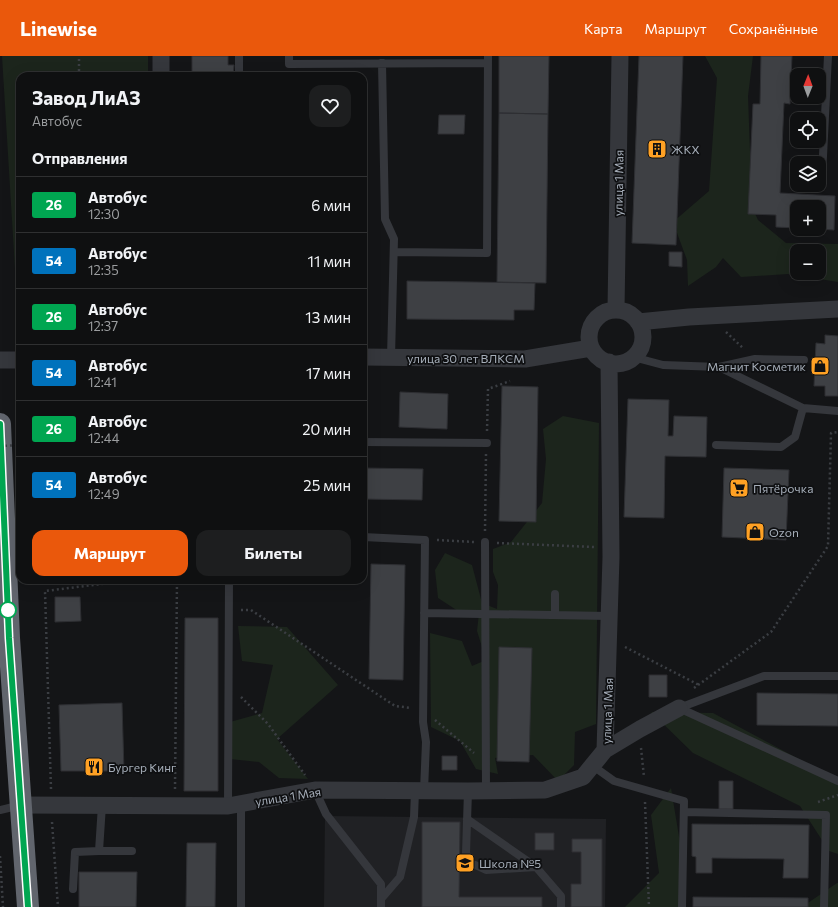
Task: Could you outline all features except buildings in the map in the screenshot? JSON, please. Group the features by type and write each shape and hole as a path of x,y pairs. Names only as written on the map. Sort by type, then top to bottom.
{"highway":[{"path":"0,424 9,638 10,807 28,907"}],"street":[{"path":"160,72 161,56"},
{"name":"улица 1 Мая","path":"616,310 620,56"},
{"path":"638,322 689,317 838,309"},
{"path":"607,311 624,311 632,315 638,322 642,329 642,344 633,357 626,361 618,363 602,360 591,348 589,339 593,322 607,311"},
{"name":"улица 30 лет ВЛКСМ","path":"367,357 525,359 591,348"},
{"path":"0,360 16,360"},
{"name":"улица 1 Мая","path":"10,807 51,805 235,805 315,790 546,790 583,777 606,750 611,557 609,362"},
{"path":"606,750 640,729 679,708"}],"lane":[{"path":"239,56 239,72"},
{"path":"289,56 289,64 488,60 487,253 394,252"},
{"path":"823,156 828,56"},
{"path":"382,63 385,219 394,239 391,357"},
{"path":"633,357 663,365 719,367 755,358 804,360"},
{"path":"719,367 803,408 838,411"},
{"path":"716,445 781,447 795,437 803,408"},
{"path":"367,442 487,443"},
{"path":"367,537 425,540 423,710 426,742 414,817 400,877 381,903"},
{"path":"484,542 486,791"},
{"path":"229,584 229,685 241,907"},
{"path":"555,594 555,615"},
{"path":"424,613 609,616"},
{"path":"679,708 764,676 838,676"},
{"path":"679,708 838,781"},
{"path":"592,766 614,781 684,801 682,907"},
{"path":"315,790 326,814 381,884 381,903"},
{"path":"468,791 466,853 471,862 486,870 536,867"},
{"path":"99,851 102,805"},
{"path":"684,812 826,815 824,907"},
{"path":"467,820 536,867 561,896 561,907"},
{"path":"73,889 75,852 132,851"}],"path":[{"path":"79,56 79,72"},
{"path":"724,331 755,358"},
{"path":"692,689 771,632 828,546 831,433 838,432"},
{"path":"0,446 16,445"},
{"path":"425,540 596,547"},
{"path":"58,907 51,805 45,591 102,584"},
{"path":"175,792 177,584"},
{"path":"229,609 251,610 395,706 423,710 486,763"},
{"path":"609,638 698,685"},
{"path":"229,685 268,724 315,790"},
{"path":"640,729 645,790 649,907"},
{"path":"0,856 3,907"}],"shaded area":[{"path":"2,56 148,56 148,72 16,72 16,286"},
{"path":"705,56 753,56 748,96 752,207 758,220 786,243 838,244 838,282 826,280 826,244 790,244 790,274 741,277 723,258 716,267 688,286 687,260 673,222 709,191 717,78"},
{"path":"563,416 599,423 596,724 575,732 574,765 558,781 533,755 495,758 498,774 476,769 460,741 431,727 430,633 462,641 472,666 486,660 477,631 479,613 458,611 438,598 435,570 445,553 472,565 482,603 497,609 498,585 493,572 493,549 511,542 542,503 546,459 543,429"},
{"path":"238,626 287,627 338,685 277,739 308,779 279,778 259,762 230,759 230,722 262,713 273,665 242,661"},
{"path":"651,712 713,713 838,780 838,854 829,851 800,806 693,753"},
{"path":"671,788 684,867 681,907 625,907 659,873 651,815"},
{"name":"Школа №5","path":"325,816 606,819 605,907 324,907"},
{"path":"837,883 838,907 802,907"}],"bus line":[{"name":"26","path":"0,424 9,638 28,907"}],"place":[{"name":"ЖКХ","path":"657,149"},
{"name":"Магнит Косметик","path":"820,366"},
{"name":"Пятёрочка","path":"739,488"},
{"name":"Ozon","path":"755,532"},
{"name":"Бургер Кинг","path":"94,767"},
{"name":"Школа №5","path":"465,863"}]}
